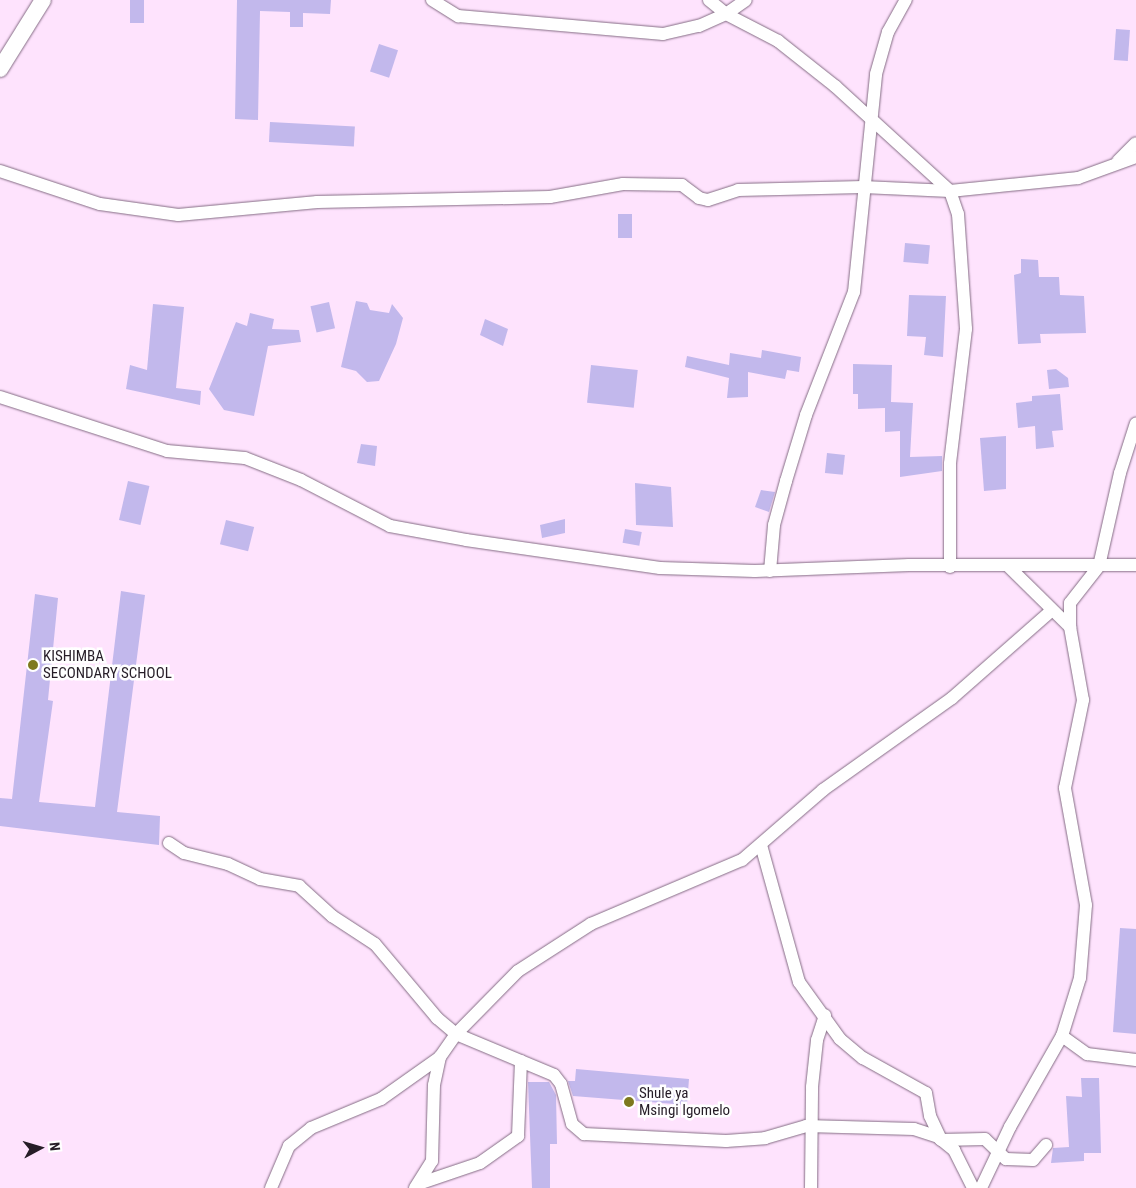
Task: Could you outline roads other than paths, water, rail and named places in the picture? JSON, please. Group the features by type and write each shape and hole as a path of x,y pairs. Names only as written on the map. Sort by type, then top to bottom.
{"street":[{"path":"0,69 43,0"},
{"path":"432,0 458,16 632,34 682,32 726,14 746,0"},
{"path":"708,0 726,14 778,41 835,86 872,122 950,191 958,214 966,329 950,464 950,567"},
{"path":"770,571 774,525 786,481 806,415 854,292 863,187 879,58 888,32 906,0"},
{"path":"1116,162 1136,144"},
{"path":"0,171 100,204 162,215 317,202 550,197 623,184 682,185 699,198 708,200 738,190 863,187 950,191 1078,178 1136,156"},
{"path":"0,397 167,451 245,458 301,480 390,526 415,532 660,568 770,571 889,565 950,567 1136,565"},
{"path":"981,1188 998,1151 1062,1036 1080,978 1086,914 1065,788 1084,700 1070,627 1070,603 1099,566 1120,473 1136,422"},
{"path":"1009,567 1070,627"},
{"path":"271,1188 289,1146 311,1128 381,1099 440,1057 456,1034 530,962 591,924 730,867 761,845 836,780 952,698 1052,610"},
{"path":"170,843 184,853 228,864 260,879 299,886 332,916 375,944 406,984 456,1034 554,1075 561,1084 572,1124 584,1134 726,1141 765,1138 811,1126 914,1129 941,1140 985,1139 1006,1159 1033,1160 1046,1144"},
{"path":"761,845 799,982 840,1039 863,1058 926,1093 930,1116 941,1140 960,1160 973,1188"},
{"path":"811,1188 811,1126 817,1040 825,1016"},
{"path":"1062,1036 1087,1054 1136,1060"},
{"path":"418,1186 435,1145 434,1085 440,1057"},
{"path":"418,1186 480,1163 518,1136 521,1061"}],"place":[{"name":"KISHIMBA SECONDARY SCHOOL","path":"33,665"},
{"name":"Shule ya Msingi Igomelo","path":"629,1102"}]}
